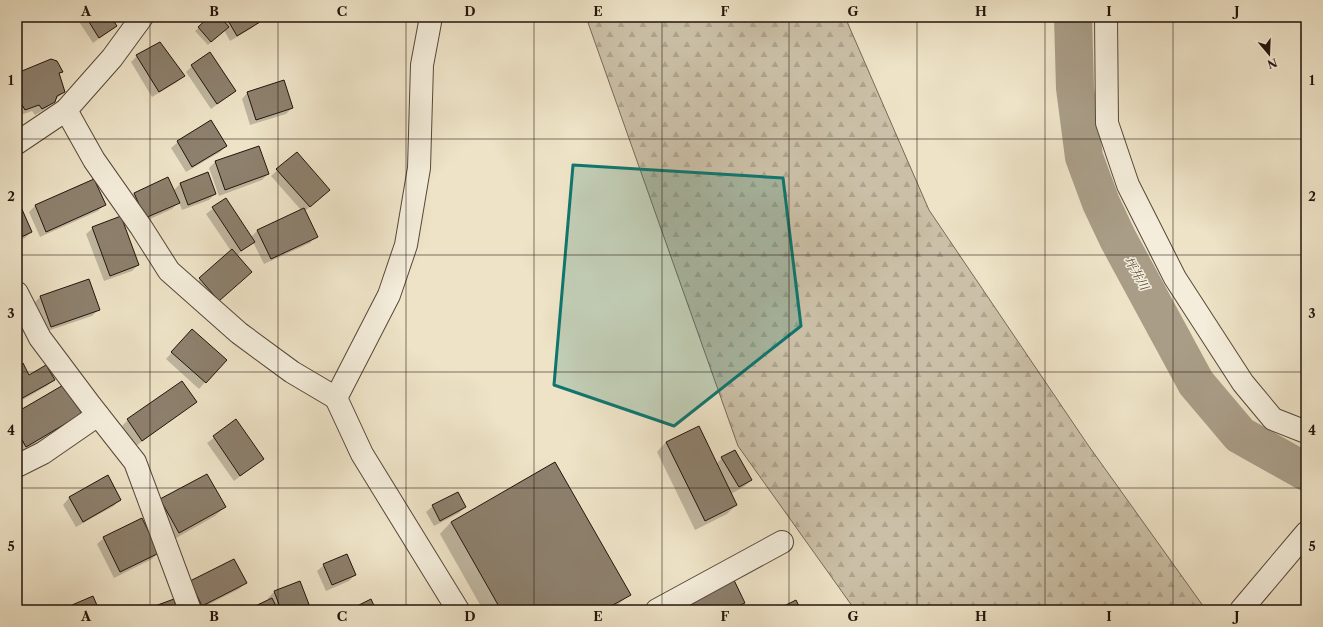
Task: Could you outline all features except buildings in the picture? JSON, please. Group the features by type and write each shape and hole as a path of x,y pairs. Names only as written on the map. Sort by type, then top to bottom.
{"street":[{"path":"18,140 66,110 112,58 142,17"},
{"path":"336,398 389,295 406,245 419,168 422,65 431,17"},
{"path":"1106,17 1107,123 1128,185 1175,278 1243,383 1273,419 1306,432"},
{"path":"66,110 94,160 169,271 239,333 292,372 336,398 362,454 458,610"},
{"path":"17,293 40,338 135,462 190,610"},
{"path":"17,466 43,453 98,415"},
{"path":"1241,610 1306,532"},
{"path":"656,610 782,542"}],"highlighted area":[{"path":"573,165 783,178 801,326 674,426 554,385"}],"green space":[{"path":"586,17 845,17 929,210 1088,445 1206,610 855,610 738,446"}],"waterway":[{"name":"坪井川","path":"1073,17 1075,88 1084,157 1101,203 1118,239 1196,383 1240,435 1306,472"}]}
